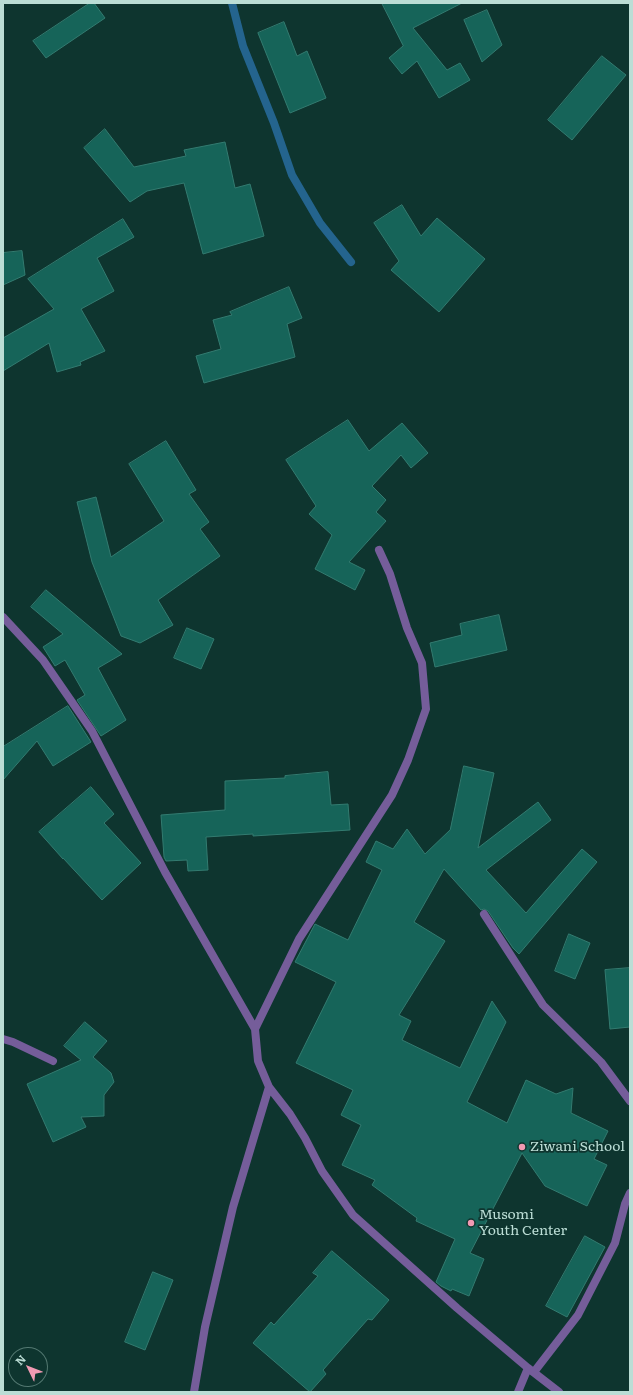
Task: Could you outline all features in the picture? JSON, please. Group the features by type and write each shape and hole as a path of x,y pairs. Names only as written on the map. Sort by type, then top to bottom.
{"street":[{"path":"255,1029 299,939 392,795 408,760 426,709 422,663 407,628 390,574 379,550"},
{"path":"3,617 44,660 92,731 165,872 255,1029 258,1061 268,1087 290,1114 305,1138 322,1171 353,1216 531,1370 559,1392"},
{"path":"484,914 543,1005 601,1062 630,1101"},
{"path":"3,1039 13,1042 53,1061"},
{"path":"194,1392 205,1327 233,1207 268,1087"},
{"path":"518,1392 531,1370 578,1315 615,1243 625,1204 630,1193"}],"building":[{"path":"90,3 94,3 105,18 46,58 33,41"},
{"path":"382,3 462,3 413,28 447,70 460,63 470,80 439,98 417,61 402,74 389,58 403,46"},
{"path":"487,10 502,45 482,62 464,20"},
{"path":"284,22 297,56 307,51 326,98 290,113 258,33"},
{"path":"602,56 626,75 572,140 548,120"},
{"path":"105,129 134,167 186,156 184,150 225,142 235,188 250,184 264,236 203,254 184,183 147,191 130,202 84,148"},
{"path":"402,205 421,236 437,218 485,259 439,312 391,270 399,261 374,223"},
{"path":"123,219 134,237 97,258 114,291 81,309 105,351 80,362 81,365 57,372 49,343 3,371 3,338 54,309 28,279"},
{"path":"22,251 25,275 3,285 3,253"},
{"path":"289,287 302,318 287,324 295,357 204,383 196,356 221,349 213,320 232,315 230,312"},
{"path":"348,420 369,451 402,423 428,453 411,468 401,455 372,486 386,500 376,512 386,521 349,562 365,570 355,590 315,569 332,535 309,514 316,506 286,460"},
{"path":"166,441 196,490 189,494 209,522 200,529 220,556 158,600 173,625 140,643 121,636 92,562 77,502 96,497 111,557 164,521 129,464"},
{"path":"46,590 122,654 98,668 126,720 101,736 77,700 85,695 65,660 55,666 43,647 63,634 31,607"},
{"path":"499,615 507,650 435,667 430,643 462,635 460,624"},
{"path":"187,628 214,639 201,669 174,658"},
{"path":"68,706 91,742 53,766 37,741 3,780 3,747"},
{"path":"464,766 494,773 478,848 538,802 551,820 486,870 526,913 582,849 597,862 519,954 513,948 488,911 484,909 481,910 444,869 414,922 445,941 399,1015 411,1021 402,1040 460,1068 492,1001 506,1022 467,1102 507,1123 526,1080 556,1094 573,1088 571,1113 608,1131 594,1159 607,1165 587,1206 545,1186 522,1153 470,1253 484,1259 469,1296 452,1289 451,1291 436,1282 455,1239 416,1221 417,1218 372,1185 375,1180 342,1165 361,1125 341,1115 353,1090 296,1063 336,982 295,962 315,924 348,940 382,870 366,862 376,841 393,849 407,829 425,854 450,830"},
{"path":"328,772 331,805 348,804 350,830 253,836 253,834 206,837 208,870 188,871 187,860 166,861 164,857 161,815 225,810 225,781 285,778 285,776"},
{"path":"91,787 114,814 104,823 141,863 102,900 39,832"},
{"path":"569,934 590,943 575,979 555,971"},
{"path":"630,968 630,1027 610,1029 605,970"},
{"path":"85,1022 107,1041 93,1057 111,1073 114,1082 104,1095 104,1116 81,1117 86,1127 53,1142 27,1084 81,1060 64,1046"},
{"path":"585,1236 605,1247 567,1317 546,1306"},
{"path":"332,1251 389,1300 372,1320 368,1319 323,1370 326,1374 310,1392 253,1343 271,1322 274,1325 318,1276 313,1273"},
{"path":"153,1272 173,1280 145,1350 125,1342"}],"waterway":[{"path":"232,3 243,46 274,123 292,175 320,223 351,262"}],"place":[{"name":"Ziwani School","path":"522,1147"},
{"name":"Musomi Youth Center","path":"471,1223"}]}
